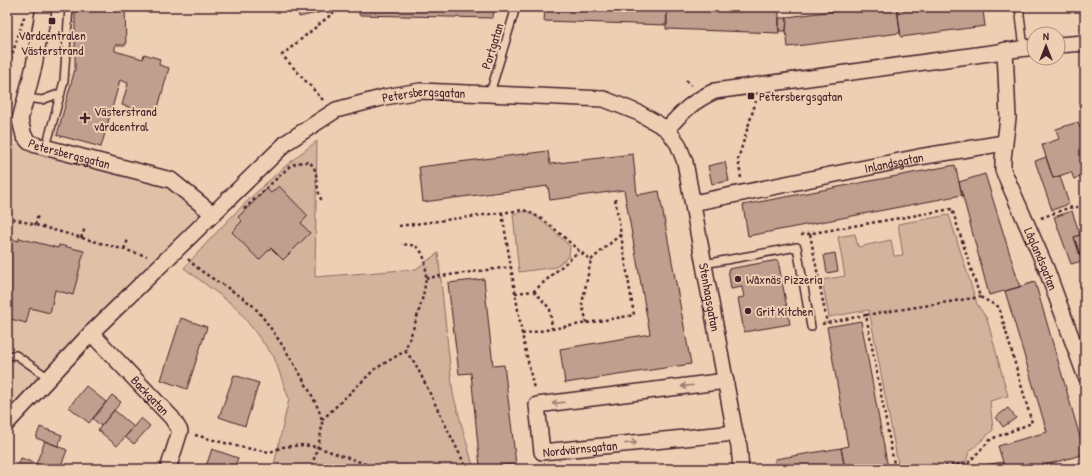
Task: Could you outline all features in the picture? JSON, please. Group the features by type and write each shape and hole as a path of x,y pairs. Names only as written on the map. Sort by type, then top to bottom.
{"street":[{"name":"Petersbergsgatan","path":"44,7 34,66 20,120 24,136 29,142 171,180 213,214"},
{"path":"1066,44 1085,43"},
{"path":"667,129 687,107 700,98 715,91 1026,47"},
{"path":"1004,143 1008,118 1005,50"},
{"name":"Petersbergsgatan","path":"7,423 91,333 287,142 336,110 385,97 420,91 604,99 639,113 667,129"},
{"name":"Stenhagsgatan","path":"667,129 678,144 685,162 735,433 739,446 741,469"},
{"name":"Inlandsgatan","path":"693,203 919,157 1004,143"},
{"name":"Låglandsgatan","path":"1004,143 1003,170 1079,341 1085,375"},
{"name":"Backgatan","path":"91,333 172,418 180,431"},
{"path":"537,405 726,381"},
{"name":"Nordvärnsgatan","path":"537,405 542,452 735,433"},
{"path":"168,469 180,431"}],"lane":[{"path":"46,147 61,93 66,66 69,7"},
{"name":"Portgatan","path":"490,93 516,7"},
{"path":"1020,7 1026,34"},
{"path":"26,98 42,100 61,93"},
{"path":"704,264 797,247 814,326"},
{"path":"7,356 16,355 49,378"}],"path":[{"path":"7,71 26,7"},
{"path":"324,102 282,55 334,13 336,7"},
{"path":"744,193 738,159 757,98"},
{"path":"244,209 290,166 299,162 310,164 318,174 319,196 322,201"},
{"path":"522,334 634,315 615,198"},
{"path":"1026,223 1068,208 1085,206"},
{"path":"794,237 952,209 980,297"},
{"path":"399,226 523,210 536,214 579,252 591,260"},
{"path":"502,213 522,334 537,405"},
{"path":"35,225 38,215"},
{"path":"7,217 149,257"},
{"path":"82,238 84,228"},
{"path":"587,323 582,304 591,260 621,234"},
{"path":"810,234 827,323"},
{"path":"124,249 128,240"},
{"path":"322,420 375,369 405,351 420,306 426,278 426,270 420,250 414,246 401,244"},
{"path":"178,249 196,268 252,305 285,348 307,386 322,420 312,469"},
{"path":"515,293 534,291 579,252"},
{"path":"426,278 510,267"},
{"path":"534,291 550,309 552,329"},
{"path":"814,326 866,315 980,297 999,307 1032,423 991,439 969,462 933,469"},
{"path":"866,315 895,469"},
{"path":"405,351 415,363 467,469"},
{"path":"180,431 240,447 270,452 283,447 303,445 317,447 380,469"},
{"path":"969,462 970,469"}],"shaded area":[{"path":"7,141 167,186 200,215 7,412"},
{"path":"317,141 315,277 416,269 438,253 453,394 474,469 273,469 289,399 274,357 237,308 184,268 247,201 281,170"},
{"path":"527,211 540,219 570,246 569,256 556,267 519,272 513,214"},
{"path":"949,215 977,304 987,319 1008,396 990,401 993,430 969,452 964,469 899,469 869,310 829,317 822,280 845,276 838,237 855,234 858,247 891,240 894,256 903,255 898,224"}],"building":[{"path":"75,7 125,7 126,45 115,45 115,51 143,59 144,54 160,59 159,65 169,68 156,115 122,105 128,83 120,80 101,147 57,135 75,69"},
{"path":"297,7 334,7 335,9 299,17"},
{"path":"359,7 494,7 493,18 359,15"},
{"path":"545,7 667,7 667,25 544,21"},
{"path":"667,7 779,7 779,33 666,29"},
{"path":"865,7 897,7 900,33 788,47 786,31 787,17"},
{"path":"987,7 987,10 983,10 985,26 901,37 897,8"},
{"path":"779,18 787,18 786,31 779,31"},
{"path":"1078,122 1080,128 1085,126 1085,176 1074,179 1071,172 1053,178 1042,145 1059,139 1056,129"},
{"path":"548,151 550,164 633,154 637,195 659,191 691,364 565,383 560,349 650,334 624,190 550,200 548,186 423,202 419,167"},
{"path":"1046,157 1053,178 1060,176 1069,204 1052,210 1035,161"},
{"path":"725,162 729,181 712,184 708,166"},
{"path":"955,165 962,195 748,236 743,205"},
{"path":"985,174 1020,287 989,295 959,182"},
{"path":"279,186 308,216 301,223 310,233 283,260 271,248 259,260 232,232 242,221 238,217 267,189 271,193"},
{"path":"1072,211 1080,235 1074,237 1082,261 1071,264 1054,217"},
{"path":"1085,233 1085,270 1074,237"},
{"path":"7,238 19,241 19,238 58,248 59,245 84,251 73,295 55,290 50,313 30,308 26,323 7,318"},
{"path":"835,253 838,271 827,273 824,255"},
{"path":"778,260 790,324 744,332 738,298 744,297 742,287 731,289 728,269"},
{"path":"484,279 493,366 504,365 516,464 480,467 471,373 459,374 448,283"},
{"path":"1035,282 1085,454 1031,469 1005,469 998,446 1047,432 1005,291"},
{"path":"181,318 207,327 187,389 161,380"},
{"path":"861,321 888,468 845,469 841,448 848,446 827,327"},
{"path":"234,375 259,383 245,426 219,417"},
{"path":"86,386 106,402 89,423 69,407"},
{"path":"112,395 121,402 101,426 93,419"},
{"path":"1008,408 1016,418 1003,427 996,417"},
{"path":"114,410 134,427 117,446 98,430"},
{"path":"141,418 150,426 134,444 125,437"},
{"path":"40,427 62,435 58,446 36,438"},
{"path":"45,441 67,450 60,469 49,469 36,464"},
{"path":"841,448 845,469 775,469 775,459"},
{"path":"212,449 238,458 234,469 205,469"},
{"path":"21,458 42,466 41,469 16,469"},
{"path":"1003,462 1005,469 978,469 978,466"}],"place":[{"name":"Vårdcentralen Västerstrand","path":"52,21"},
{"name":"Petersbergsgatan","path":"751,96"},
{"name":"Västerstrand vårdcentral","path":"85,118"},
{"name":"Wåxnäs Pizzeria","path":"738,279"},
{"name":"Grit Kitchen","path":"748,311"}]}
